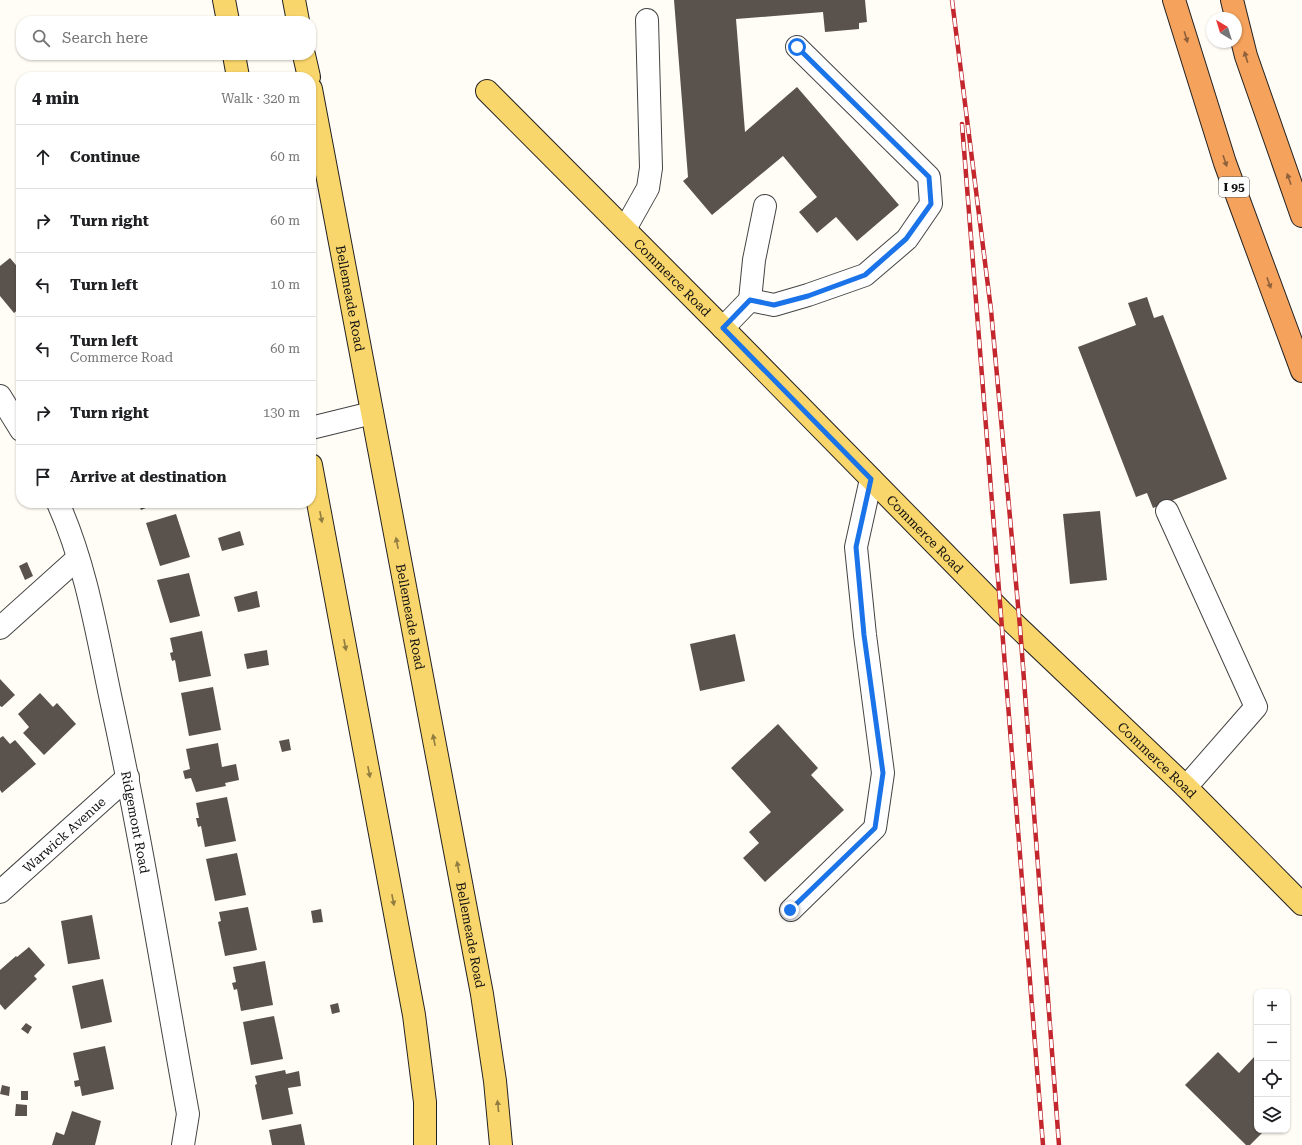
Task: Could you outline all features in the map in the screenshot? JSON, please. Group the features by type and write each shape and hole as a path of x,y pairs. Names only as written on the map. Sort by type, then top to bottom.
{"highway":[{"name":"I 95","path":"1174,0 1225,163 1302,371"},
{"path":"1232,0 1246,56 1302,216"}],"main road":[{"path":"224,0 227,16"},
{"path":"294,0 297,16"},
{"path":"235,60 237,72"},
{"path":"305,60 308,72"},
{"name":"Commerce Road","path":"487,91 603,206 1002,612 1186,788 1302,904"},
{"name":"Bellemeade Road","path":"316,116 482,994 495,1081 500,1145"},
{"path":"316,492 414,1015 425,1102 425,1145"}],"street":[{"path":"625,229 648,188 651,168 647,20"},
{"path":"750,300 774,305 808,296 865,275 906,239 931,204 929,177 797,47"},
{"path":"723,328 750,300 754,260 765,206"},
{"path":"0,396 16,422"},
{"path":"316,427 372,413"},
{"path":"790,910 875,828 883,773 864,635 856,547 871,479"},
{"name":"Ridgemont Road","path":"60,508 78,558 93,614 128,777 188,1114 183,1145"},
{"path":"1167,511 1256,707 1186,788"},
{"path":"0,628 78,558"},
{"name":"Warwick Avenue","path":"0,892 128,777"}],"building":[{"path":"674,0 865,0 867,22 859,23 859,29 825,32 823,12 736,19 745,132 797,87 899,205 857,241 836,217 817,233 799,212 817,197 783,156 712,215 683,181 688,177"},
{"path":"10,258 16,265 16,311 14,313 0,296 0,266"},
{"path":"1147,297 1154,318 1163,315 1227,479 1153,508 1147,493 1136,497 1078,347 1136,325 1128,303"},
{"path":"1100,511 1107,580 1070,584 1063,514"},
{"path":"176,514 190,557 160,566 146,523"},
{"path":"240,531 244,545 222,551 218,538"},
{"path":"27,562 33,576 25,580 19,566"},
{"path":"189,573 200,616 170,623 157,580"},
{"path":"257,591 260,607 238,612 234,597"},
{"path":"202,631 211,676 179,682 175,660 172,661 170,653 173,652 170,638"},
{"path":"735,634 745,681 700,691 690,644"},
{"path":"267,650 269,665 247,669 244,654"},
{"path":"0,679 15,695 2,707 0,706"},
{"path":"213,687 221,730 189,736 181,693"},
{"path":"40,693 53,707 57,703 76,724 44,755 23,733 29,727 18,714"},
{"path":"778,724 818,768 811,775 844,810 765,882 743,858 759,843 749,832 771,812 731,768"},
{"path":"3,736 10,744 15,740 36,764 2,793 0,790 0,738"},
{"path":"289,739 291,750 282,752 279,741"},
{"path":"218,743 222,767 236,764 239,780 225,783 226,786 196,792 191,778 185,779 183,771 190,769 186,749"},
{"path":"227,797 236,841 205,847 201,826 198,827 196,818 199,818 196,803"},
{"path":"237,853 246,895 215,901 206,859"},
{"path":"248,907 257,950 225,956 218,922 221,921 219,912"},
{"path":"321,909 323,922 313,923 311,911"},
{"path":"92,915 100,959 68,964 61,921"},
{"path":"29,947 45,965 34,976 37,979 5,1010 0,1004 0,970"},
{"path":"265,961 273,1005 241,1011 237,989 234,990 232,983 236,982 233,967"},
{"path":"103,979 112,1022 81,1029 72,986"},
{"path":"338,1003 340,1012 332,1014 330,1005"},
{"path":"274,1016 283,1059 251,1065 243,1022"},
{"path":"26,1023 32,1027 28,1034 21,1029"},
{"path":"105,1046 114,1089 82,1096 80,1086 75,1087 74,1081 79,1080 73,1053"},
{"path":"1218,1052 1239,1073 1254,1057 1254,1133 1262,1133 1250,1145 1246,1145 1185,1085"},
{"path":"285,1070 286,1074 299,1071 301,1086 288,1088 293,1114 262,1120 255,1085 257,1084 255,1076"},
{"path":"2,1085 10,1087 9,1096 0,1094"},
{"path":"21,1091 28,1091 28,1100 21,1100"},
{"path":"16,1104 27,1105 27,1116 15,1116"},
{"path":"72,1111 101,1121 95,1145 52,1145 56,1132 64,1135"},
{"path":"301,1124 305,1145 272,1145 269,1130"}],"railway":[{"path":"952,0 991,310 1020,627 1059,1145"},
{"path":"962,124 1043,1145"}],"route":[{"path":"790,910 875,828 883,773 875,706 864,635 856,547 871,479 723,328 750,300 774,305 808,296 865,275 906,239 931,204 929,177 797,47"}]}
